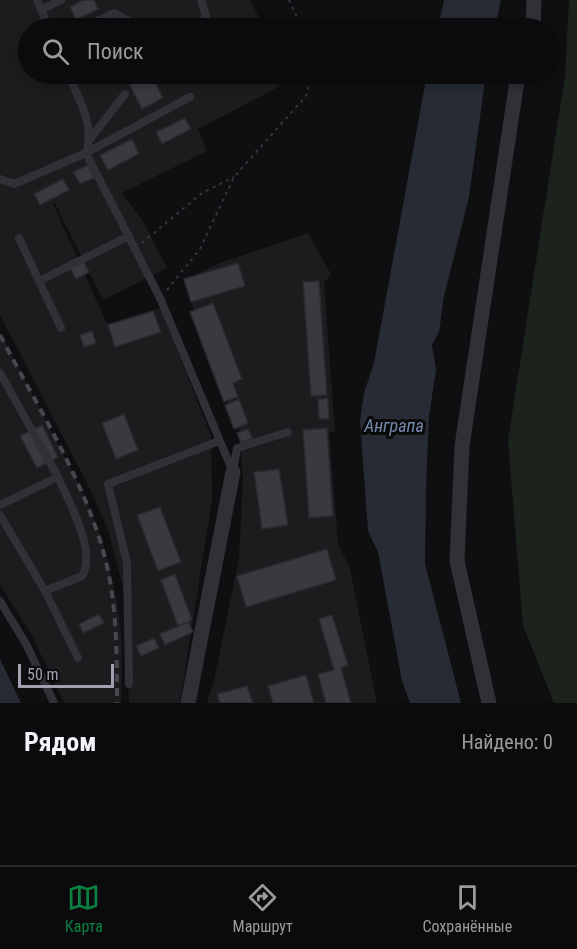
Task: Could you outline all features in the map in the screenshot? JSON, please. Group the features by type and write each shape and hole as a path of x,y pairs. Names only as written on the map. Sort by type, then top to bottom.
{"street":[{"path":"533,18 534,0"},
{"path":"489,703 457,561 462,446 516,84"},
{"path":"188,703 232,472"}],"lane":[{"path":"36,0 45,18"},
{"path":"41,10 62,0"},
{"path":"201,0 205,18"},
{"path":"103,18 114,13 124,18"},
{"path":"73,84 86,113 90,139"},
{"path":"125,94 90,139 86,153 160,298 232,472"},
{"path":"0,179 14,184 86,153 190,97"},
{"path":"39,281 129,236"},
{"path":"19,238 61,328"},
{"path":"0,373 58,477 73,510 88,560 82,576 45,591"},
{"path":"232,472 237,448 288,432"},
{"path":"129,684 127,563 108,484 219,441"},
{"path":"0,505 58,477"},
{"path":"0,515 45,591 78,658"},
{"path":"0,601 26,644 54,703"}],"path":[{"path":"289,0 297,18"},
{"path":"160,298 200,249 234,177 306,96 309,84"},
{"path":"135,248 202,193 234,177"}],"shaded area":[{"path":"0,0 250,0 259,18 18,18 18,84 284,84 198,129 207,151 122,193 143,221 167,268 103,300 55,203 53,204 107,324 161,308 211,436 212,500 180,703 129,703 124,592 108,530 90,489 0,315"},
{"path":"569,0 577,0 577,703 554,703 523,625 508,440 565,76"},
{"path":"308,233 331,274 324,283 335,431 329,432 338,543 350,569 377,703 207,703 214,680 239,559 243,477 239,430 183,281 217,264"},
{"path":"0,332 84,494 102,538 118,606 122,644 121,703 64,703 31,634 0,585"}],"water":[{"path":"444,0 501,0 497,18 440,18"},
{"name":"Анграпа","path":"425,84 485,84 469,197 444,296 439,332 432,345 436,370 429,416 426,489 425,564 461,703 410,703 402,681 378,552 368,531 360,421 364,393 374,363"},
{"path":"0,659 21,703 0,703"}],"building":[{"path":"83,0 94,0 98,9 75,18 70,7"},
{"path":"129,84 156,84 163,98 142,109"},
{"path":"185,118 191,129 162,144 156,132"},
{"path":"132,139 139,154 108,170 100,155"},
{"path":"88,165 94,178 80,184 73,172"},
{"path":"63,179 69,190 40,205 34,194"},
{"path":"83,261 89,272 76,279 70,268"},
{"path":"238,263 245,286 191,302 184,279"},
{"path":"319,281 327,395 311,396 303,282"},
{"path":"213,303 242,379 233,383 238,397 224,402 190,312"},
{"path":"153,311 161,332 115,347 108,325"},
{"path":"92,331 96,343 84,347 80,335"},
{"path":"328,398 329,419 319,419 318,399"},
{"path":"239,399 248,423 234,429 225,405"},
{"path":"124,414 138,450 116,459 102,423"},
{"path":"42,425 58,457 37,468 20,436"},
{"path":"327,428 333,516 309,518 303,430"},
{"path":"248,429 252,438 241,443 237,433"},
{"path":"279,469 288,525 262,529 254,472"},
{"path":"160,507 181,562 158,571 137,515"},
{"path":"327,549 336,580 246,607 237,576"},
{"path":"175,574 192,620 178,626 161,580"},
{"path":"99,614 104,623 83,633 79,624"},
{"path":"332,615 348,665 341,668 351,703 326,703 318,674 334,670 319,619"},
{"path":"188,622 193,632 165,645 160,634"},
{"path":"154,638 159,648 141,656 136,646"},
{"path":"306,675 314,703 273,703 268,686"},
{"path":"247,686 253,703 220,703 217,694"}],"railway":[{"path":"0,335 74,474 97,532 110,579 114,614 117,703"}]}
